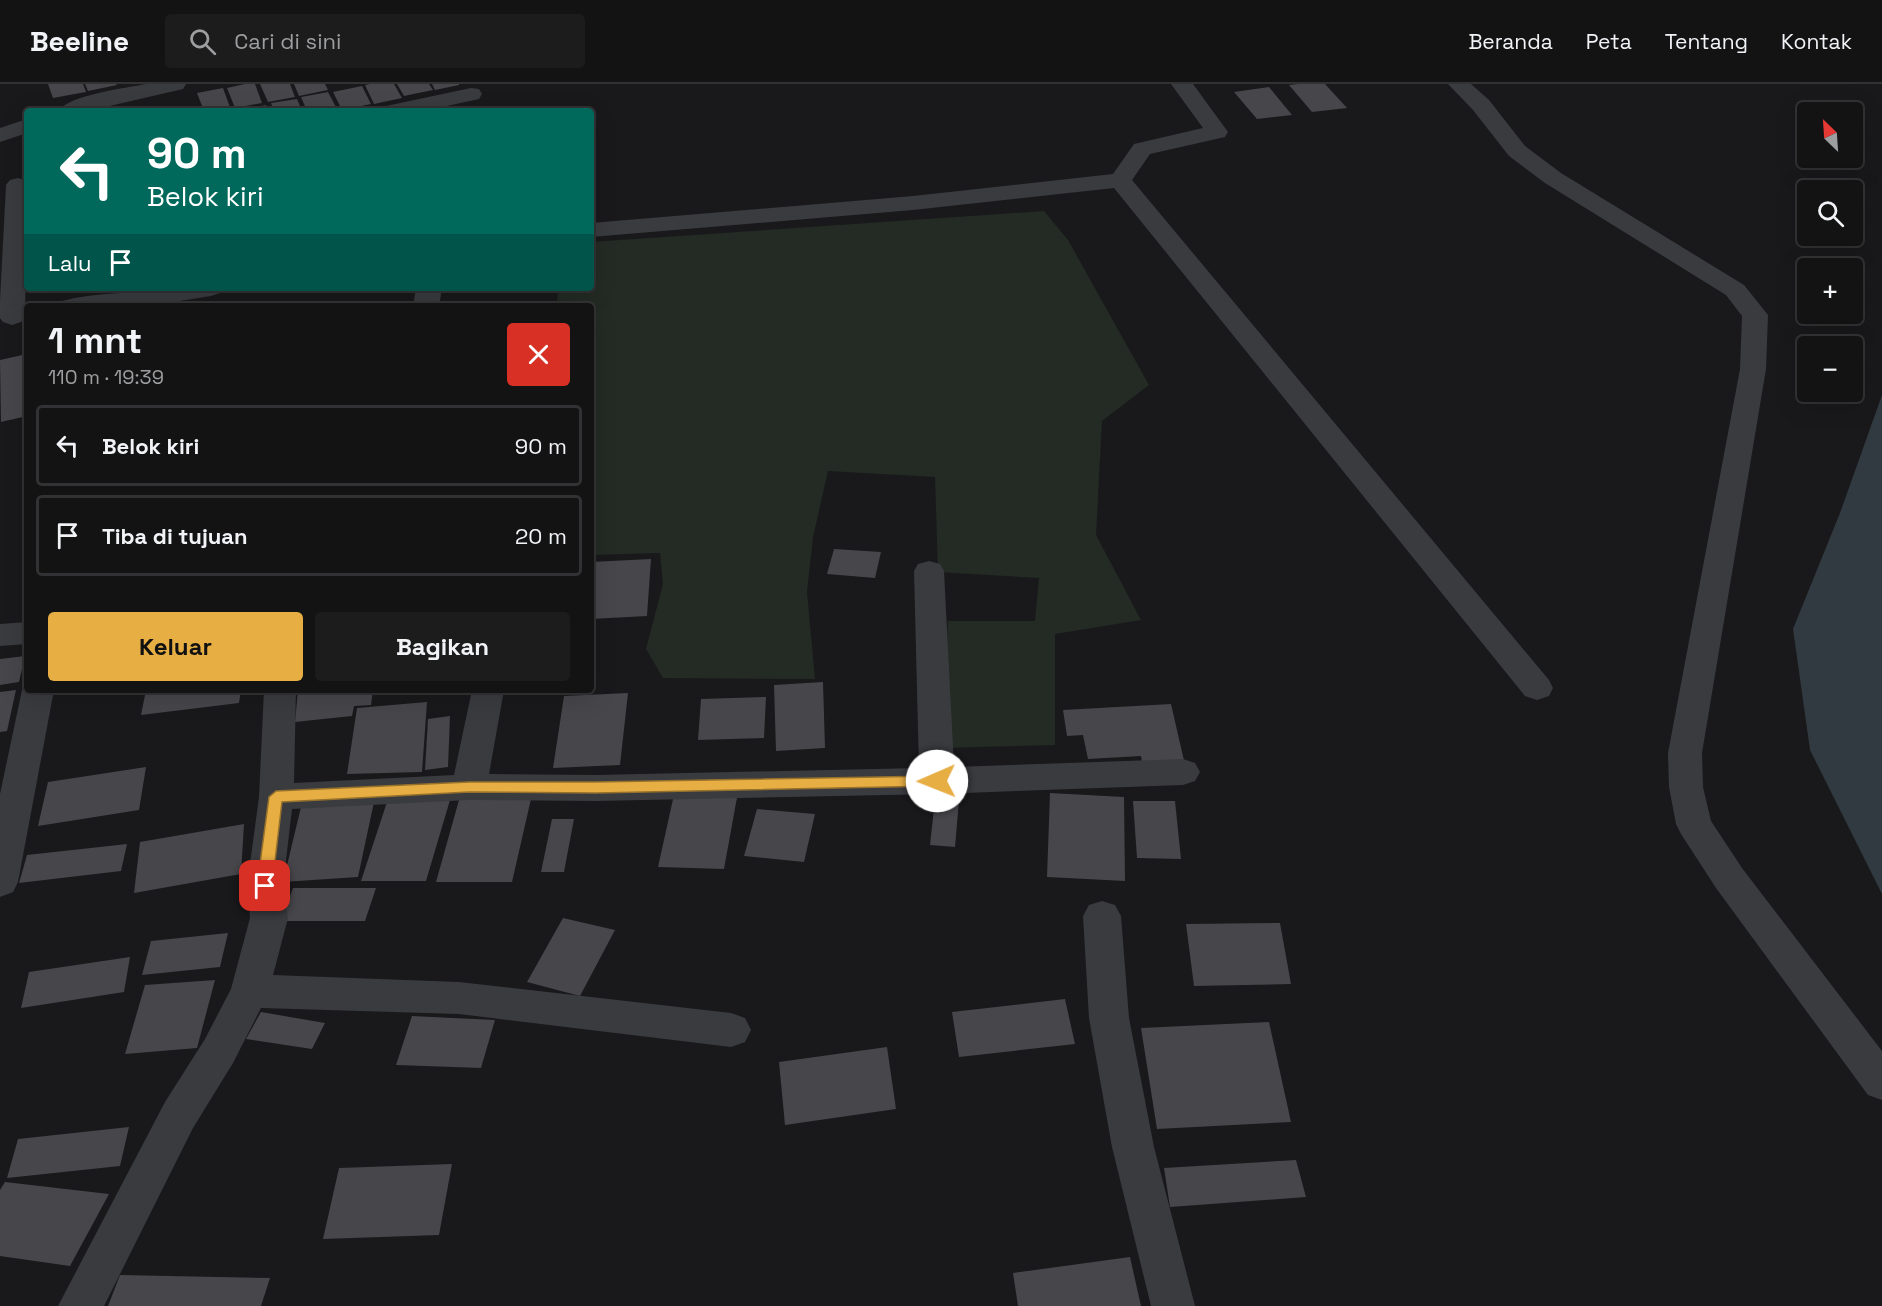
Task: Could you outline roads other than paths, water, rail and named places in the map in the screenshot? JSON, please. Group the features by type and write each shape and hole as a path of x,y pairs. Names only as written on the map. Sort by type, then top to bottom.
{"street":[{"path":"594,230 736,216 913,203 1120,180 1142,149 1217,132 1182,84"},
{"path":"1459,84 1481,105 1517,151 1553,178 1735,290 1755,315 1753,369 1684,753 1686,787 1694,824 1729,878 1882,1082"},
{"path":"76,108 89,103 166,86 168,108"},
{"path":"408,108 471,94"},
{"path":"0,135 24,127"},
{"path":"1120,180 1537,688"},
{"path":"13,317 18,185"},
{"path":"88,303 132,301 193,291"},
{"path":"928,571 937,781"},
{"path":"0,636 24,633"},
{"path":"0,882 37,693"},
{"path":"80,1306 179,1115 219,1051 250,991 270,918 265,886 276,797 280,693"},
{"path":"469,787 487,693"},
{"path":"276,797 469,787 608,788 937,781 1183,772"},
{"path":"1102,916 1109,1018 1133,1147 1173,1306"},
{"path":"250,991 459,998 731,1030"}]}
